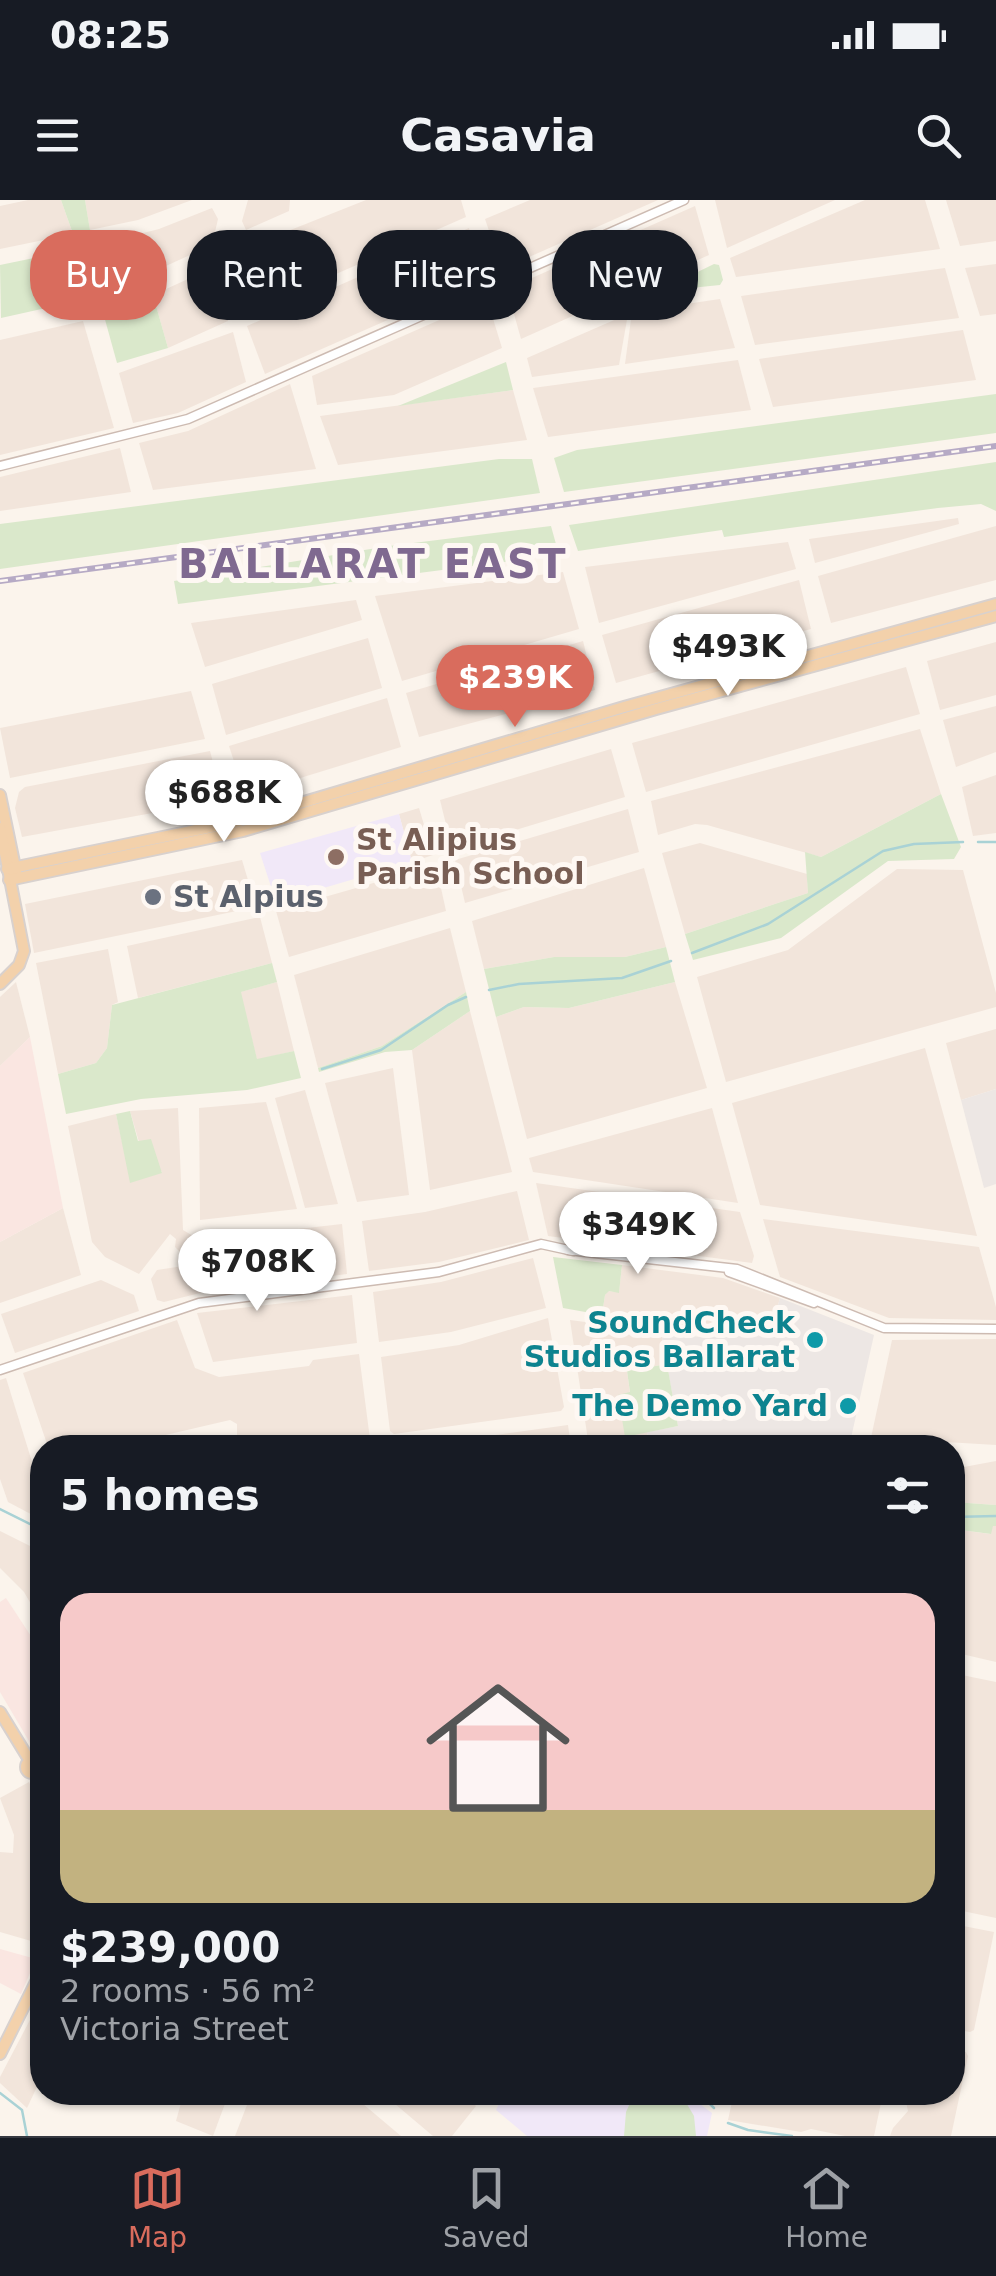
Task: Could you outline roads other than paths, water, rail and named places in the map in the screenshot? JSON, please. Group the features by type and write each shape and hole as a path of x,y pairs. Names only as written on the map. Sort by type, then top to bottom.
{"main road":[{"path":"8,875 242,826 996,604"},
{"path":"614,716 996,616"},
{"path":"0,794 8,875"},
{"path":"0,828 24,951 18,967 0,984"},
{"path":"0,1712 30,1764"},
{"path":"0,2054 30,1994"}],"street":[{"path":"0,466 198,416 684,200"},
{"path":"0,1370 198,1303 439,1272 542,1249 706,1266 763,1279 884,1328 996,1329"}],"waterway":[{"path":"692,953 768,924 883,851 914,844 963,842"},
{"path":"978,842 996,842"},
{"path":"489,990 519,984 622,978 671,961"},
{"path":"322,1069 381,1050 466,997"},
{"path":"0,1509 30,1524"},
{"path":"965,1517 996,1516"},
{"path":"0,2093 22,2110 27,2136"},
{"path":"711,2105 714,2108"},
{"path":"728,2123 792,2136"}],"railway":[{"path":"0,581 996,446"}],"place":[{"name":"St Alipius Parish School","path":"336,857"},
{"name":"St Alpius","path":"153,897"},
{"name":"SoundCheck Studios Ballarat","path":"815,1340"},
{"name":"The Demo Yard","path":"848,1406"}],"district":[{"name":"BALLARAT EAST","path":"373,564"}]}
